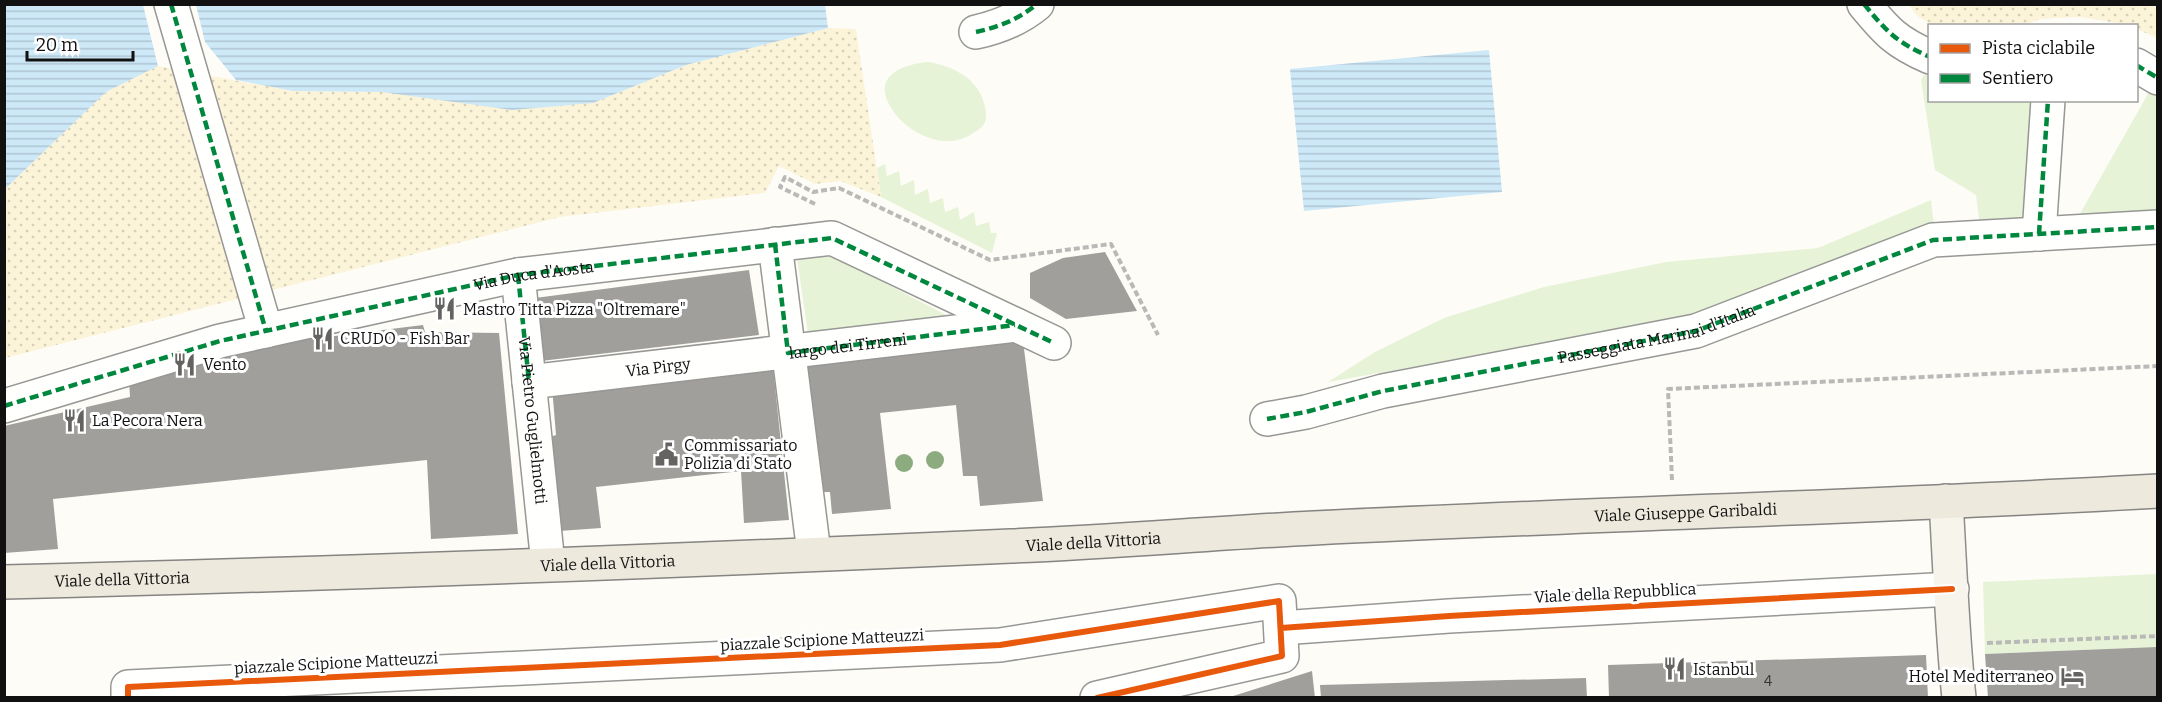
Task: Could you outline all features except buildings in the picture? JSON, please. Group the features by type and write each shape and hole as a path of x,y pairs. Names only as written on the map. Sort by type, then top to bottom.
{"main road":[{"name":"Viale Giuseppe Garibaldi","path":"1212,534 2157,491"},
{"name":"Viale della Vittoria","path":"4,582 320,574 1016,546 1212,534"}],"street":[{"path":"171,4 266,331"},
{"path":"976,32 998,27 1027,13 1037,4"},
{"path":"1864,4 1887,32 1908,47 1928,57"},
{"path":"2138,66 2157,78"},
{"path":"2039,234 2048,102"},
{"name":"Passeggiata Marinai d'Italia","path":"1267,419 1305,412 1383,391 1696,332 1933,240 2157,227"},
{"name":"Via Duca d'Aosta","path":"4,406 220,341 518,275 832,238 1054,343"},
{"name":"largo dei Tirreni","path":"775,243 788,353 1016,325"},
{"name":"Via Pietro Guglielmotti","path":"518,275 548,564"},
{"path":"788,353 814,553"},
{"name":"Via Pirgy","path":"529,382 788,353"},
{"path":"1946,501 1953,641 1959,698"},
{"name":"Viale della Repubblica","path":"1281,628 1449,616 1952,589"},
{"name":"piazzale Scipione Matteuzzi","path":"128,698 128,687 1000,645 1279,601 1282,656 1097,698"}],"path":[{"path":"819,206 780,187 785,177 813,192 839,188 990,261 1111,244 1158,335"},
{"path":"1140,316 1147,313"},
{"path":"1674,512 1668,389 2157,366"},
{"path":"1953,641 1985,643 2157,636"}],"green space":[{"path":"928,62 947,67 964,76 978,89 982,97 986,113 985,122 980,128 962,139 939,140 916,132 897,116 885,96 885,87 893,74 900,69"},
{"path":"1928,68 1928,102 2040,102 2032,224 1980,226 1976,195 1935,170 1921,80"},
{"path":"2153,85 2158,89 2157,214 2077,219"},
{"path":"885,164 887,176 899,171 901,186 914,180 915,195 928,189 930,203 943,198 945,212 958,207 960,220 974,212 976,226 989,222 991,233 997,233 992,253 881,197 877,168"},
{"path":"1931,200 1934,226 1686,319 1328,382 1375,352 1444,318 1544,287 1666,262 1818,248"},
{"path":"827,253 950,317 808,335 797,257"},
{"path":"2157,574 2157,647 1985,654 1983,582"}],"sand":[{"path":"1909,5 2157,5 2157,38 2138,29 2138,24 2080,17 2040,19 2027,24 1931,24 1917,16"},
{"path":"828,28 856,29 881,197 840,181 815,184 779,166 765,193 560,217 5,358 5,189 106,92 158,66 293,91 382,92 593,103 686,65"}],"water":[{"path":"5,4 143,5 158,66 106,92 5,189"},
{"path":"196,5 825,5 828,28 686,65 593,103 512,110 382,92 293,91 236,80 205,42"},
{"path":"1489,50 1502,192 1304,211 1290,69"}],"marked path":[{"path":"171,4 266,331"},
{"path":"976,32 1008,22 1037,4"},
{"path":"1864,4 1893,35 1928,56"},
{"path":"2138,66 2158,78"},
{"path":"2039,234 2048,102"},
{"path":"1267,419 1306,412 1383,391 1696,331 1933,240 2158,227"},
{"path":"4,406 220,341 518,275 832,238 1054,343"},
{"path":"775,244 788,353 1015,325"},
{"path":"518,275 529,382"}],"cycle path":[{"path":"1281,628 1449,616 1952,589"},
{"path":"128,698 128,687 1000,645 1279,601 1282,656 1097,698"}],"place":[{"name":"Mastro Titta Pizza \"Oltremare\"","path":"445,309"},
{"name":"CRUDO - Fish Bar","path":"322,338"},
{"name":"Vento","path":"185,364"},
{"name":"La Pecora Nera","path":"74,420"},
{"name":"Commissariato Polizia di Stato","path":"666,454"},
{"name":"Istanbul","path":"1675,669"},
{"name":"Hotel Mediterraneo","path":"2072,676"}]}
